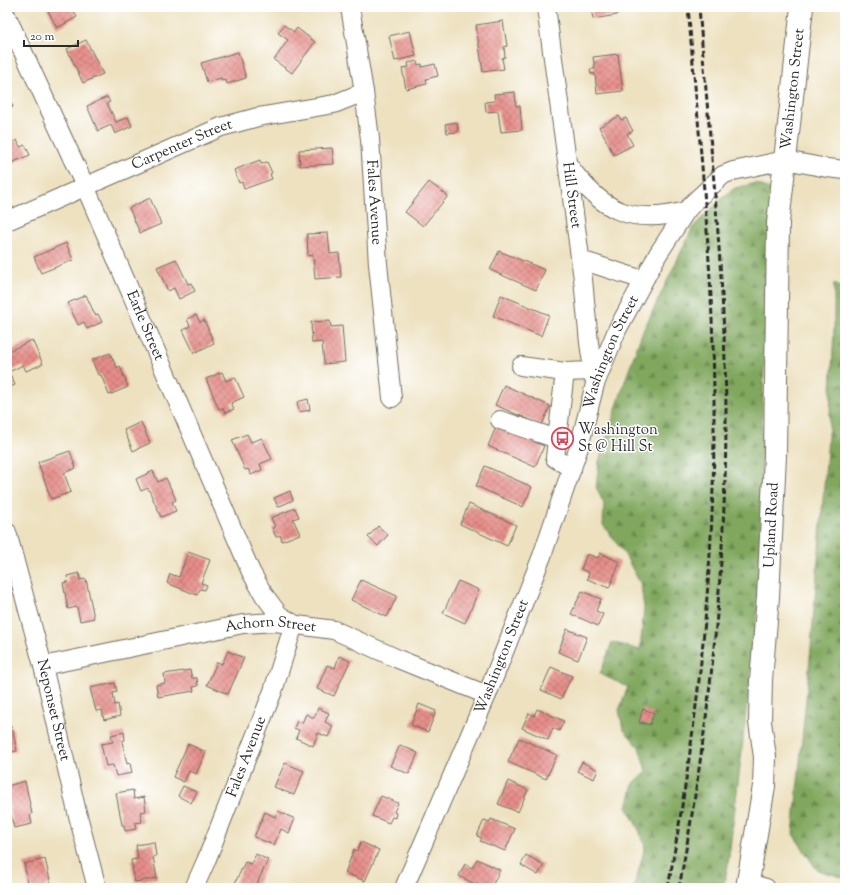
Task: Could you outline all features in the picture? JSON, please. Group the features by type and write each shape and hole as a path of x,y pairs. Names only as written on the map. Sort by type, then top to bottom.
{"main road":[{"name":"Washington Street","path":"785,160 802,7"},
{"name":"Upland Road","path":"753,886 764,786 765,757 760,722 761,680 768,597 772,514 776,394 778,223 785,160"}],"street":[{"name":"Fales Avenue","path":"350,7 370,139 378,264 392,398"},
{"name":"Hill Street","path":"546,7 581,260 594,377"},
{"name":"Earle Street","path":"7,17 85,186 251,572 264,595 279,616 294,624"},
{"name":"Carpenter Street","path":"7,221 221,127 258,117 334,104 364,92"},
{"path":"785,160 845,170"},
{"name":"Washington Street","path":"404,888 487,695 542,556 585,427 594,377 642,280 686,211 723,175 732,171 785,160"},
{"path":"568,165 589,191 602,201 625,213 647,217 659,217 686,211"},
{"path":"581,260 642,280"},
{"path":"521,366 594,377"},
{"path":"565,372 555,458 572,469"},
{"path":"500,420 557,439"},
{"name":"Neponset Street","path":"7,532 44,666 77,812 98,888"},
{"name":"Achorn Street","path":"44,666 243,624 275,622 334,630 398,659 487,695"},
{"name":"Fales Avenue","path":"194,888 273,691 294,624"}],"green space":[{"path":"756,183 774,192 762,416 760,589 728,865 723,888 634,888 645,847 639,830 627,807 633,784 646,771 639,747 623,729 619,710 628,687 600,674 612,642 640,650 644,608 641,585 624,553 603,525 604,504 596,487 599,461 642,333 693,227 722,198 735,188"},
{"path":"834,283 845,291 845,878 817,870 793,834 811,647 830,413 834,328"}],"building":[{"path":"46,7 72,7 77,17 57,28"},
{"path":"591,7 616,7 617,15 593,19"},
{"path":"503,21 507,46 504,47 505,57 502,58 504,69 483,72 476,25"},
{"path":"284,25 294,32 297,28 315,42 292,73 274,60 288,40 278,33"},
{"path":"410,31 416,56 395,61 389,36"},
{"path":"86,40 103,74 83,83 67,49"},
{"path":"238,52 246,78 227,84 226,80 222,81 221,78 207,82 201,63"},
{"path":"618,54 623,91 597,94 595,74 591,74 590,69 595,69 593,57"},
{"path":"417,61 418,65 422,64 422,67 435,64 438,76 426,79 427,84 406,89 402,68 409,67 408,63"},
{"path":"515,92 516,106 520,106 522,130 501,132 498,111 486,112 485,102 495,101 494,94"},
{"path":"7,95 13,107 7,109"},
{"path":"107,97 110,102 107,103 116,122 128,117 132,126 115,134 111,125 98,131 87,106"},
{"path":"619,116 621,120 626,118 633,131 627,134 633,145 614,155 599,127"},
{"path":"457,122 458,132 447,133 445,124"},
{"path":"17,140 20,147 25,145 30,155 7,165 7,145"},
{"path":"332,148 334,164 300,166 299,150"},
{"path":"260,160 261,164 267,162 272,173 270,174 272,179 244,189 242,182 239,183 234,170"},
{"path":"429,182 448,196 423,226 405,212"},
{"path":"150,198 161,224 140,233 129,208"},
{"path":"328,233 330,254 339,253 341,277 315,279 313,255 308,256 307,234"},
{"path":"66,243 73,260 41,273 34,257"},
{"path":"499,251 545,270 536,290 490,270"},
{"path":"176,259 188,284 191,283 195,291 179,299 174,288 168,291 157,267"},
{"path":"86,295 95,315 98,314 102,322 87,329 84,322 78,325 68,303"},
{"path":"501,295 549,315 541,336 493,316"},
{"path":"196,315 200,322 204,320 214,343 194,353 183,330 190,326 187,319"},
{"path":"330,321 331,327 342,326 345,362 324,364 322,342 312,343 311,322"},
{"path":"32,340 43,364 26,371 23,365 9,372 15,385 7,388 7,352"},
{"path":"110,353 117,368 120,366 128,387 109,395 101,375 98,375 92,360"},
{"path":"222,372 226,381 235,377 244,397 231,403 234,409 225,413 223,408 219,409 206,379"},
{"path":"504,385 550,406 542,425 495,405"},
{"path":"308,399 310,410 299,412 297,402"},
{"path":"141,422 150,443 133,451 124,430"},
{"path":"496,427 508,433 509,430 544,446 535,467 488,446"},
{"path":"247,434 251,442 262,438 272,459 260,464 262,470 251,475 248,469 245,470 232,440"},
{"path":"70,451 76,468 64,473 71,492 51,499 38,462"},
{"path":"485,466 532,487 523,507 476,486"},
{"path":"153,471 158,482 166,478 176,500 172,502 176,511 161,517 148,488 141,491 136,479"},
{"path":"290,491 293,500 278,507 274,498"},
{"path":"469,504 516,525 507,546 460,524"},
{"path":"295,508 299,517 293,519 300,534 282,541 280,535 276,537 272,528 275,527 271,518"},
{"path":"378,526 388,535 378,546 368,537"},
{"path":"188,552 210,560 201,583 207,585 205,590 200,589 197,595 167,583 170,574 179,577"},
{"path":"600,553 620,562 609,588 587,579 589,573 581,569 587,554 598,558"},
{"path":"79,573 80,580 86,579 94,618 80,621 77,607 68,609 63,583 68,582 67,576"},
{"path":"361,580 397,596 387,617 351,600"},
{"path":"458,581 479,590 465,623 443,613"},
{"path":"582,591 601,599 596,611 603,614 598,626 571,614"},
{"path":"567,629 587,637 578,660 558,652"},
{"path":"228,651 244,658 228,694 207,685 217,662 222,664"},
{"path":"339,656 350,661 334,696 317,689 327,665 335,668"},
{"path":"551,667 572,676 561,699 541,690"},
{"path":"190,670 192,678 197,678 198,686 193,687 194,691 158,697 156,685 165,683 164,674"},
{"path":"115,683 117,692 113,693 115,705 118,704 120,716 104,720 102,710 96,711 90,688"},
{"path":"419,704 436,711 428,732 411,725"},
{"path":"318,708 329,713 325,722 333,726 328,737 318,733 313,746 296,738 299,730 294,728 297,721 302,723 306,714 314,718"},
{"path":"537,709 564,721 559,731 553,728 548,740 522,728 529,713 534,716"},
{"path":"643,709 654,713 650,725 639,722"},
{"path":"12,727 17,751 7,753 7,728"},
{"path":"124,732 125,740 122,741 127,764 130,763 132,773 116,776 113,765 106,766 101,744 113,742 111,735"},
{"path":"519,738 557,755 546,779 508,762"},
{"path":"188,744 206,752 196,774 189,771 184,782 173,777"},
{"path":"400,745 418,753 409,774 390,766"},
{"path":"582,762 598,770 594,779 577,771"},
{"path":"285,763 304,771 294,795 274,787"},
{"path":"25,781 32,814 30,815 32,824 14,828 7,798 7,786"},
{"path":"508,781 528,790 518,812 498,804"},
{"path":"183,786 197,792 191,803 178,796"},
{"path":"133,790 134,799 144,797 146,811 140,812 142,822 135,823 136,829 125,831 124,825 122,825 116,793"},
{"path":"381,796 398,803 394,812 396,813 395,818 392,817 389,823 372,816"},
{"path":"278,811 295,819 289,833 281,829 274,845 254,837 265,812 275,817"},
{"path":"491,819 515,829 505,851 480,841 482,838 477,836 484,820 490,822"},
{"path":"154,842 156,856 153,857 157,878 135,882 131,860 138,859 136,845"},
{"path":"361,842 379,850 365,881 345,873 354,849 357,851"},
{"path":"256,854 268,860 255,888 240,888 234,885 245,862 251,864"},
{"path":"526,855 544,865 538,875 521,865"},
{"path":"45,859 51,884 45,886 45,888 29,888 24,864"},
{"path":"477,859 500,870 491,888 483,888 459,876 465,864 472,868"}],"railway":[{"path":"668,888 687,773 702,657 711,540 713,482 714,372 712,320 702,163 688,7"},
{"path":"679,888 698,773 713,657 725,482 726,424 723,320 717,216 699,7"}],"place":[{"name":"Washington St @ Hill St","path":"563,439"}]}
